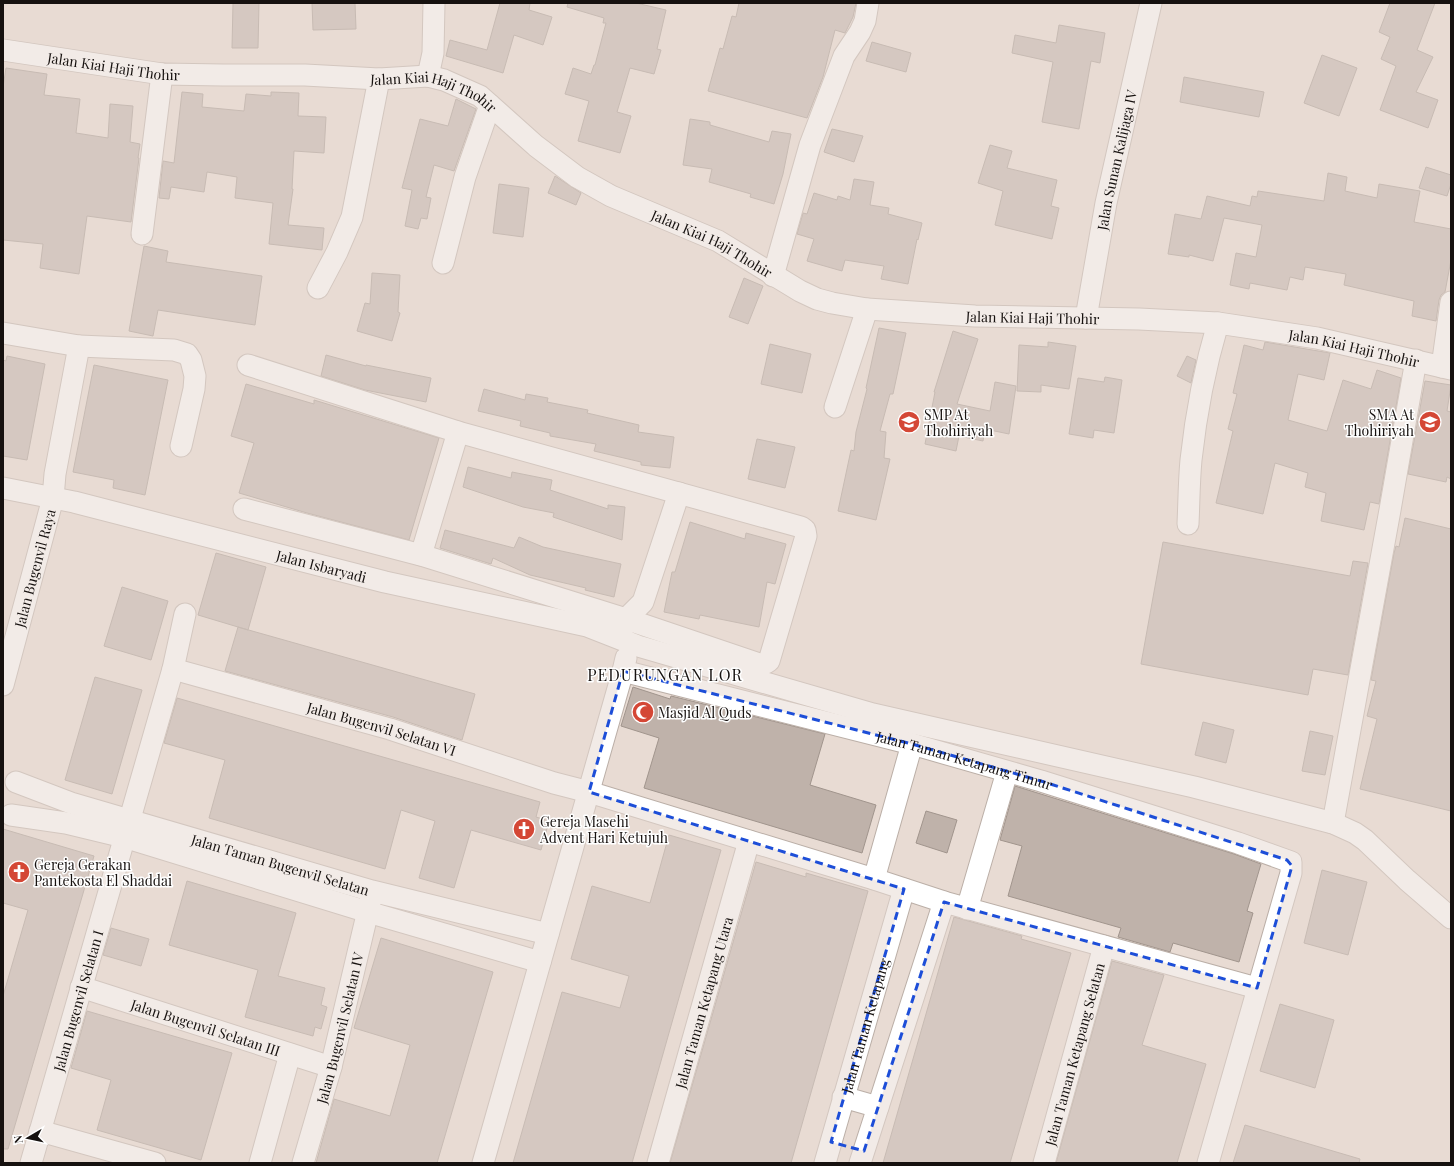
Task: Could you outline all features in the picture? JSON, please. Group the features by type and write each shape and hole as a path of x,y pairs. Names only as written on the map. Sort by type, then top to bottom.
{"street":[{"path":"428,76 433,53 434,3"},
{"path":"773,276 810,145 844,56 860,32 865,21 868,3"},
{"name":"Jalan Sunan Kalijaga IV","path":"1086,318 1106,203 1151,3"},
{"name":"Jalan Kiai Haji Thohir","path":"3,50 162,74 305,75 378,79 428,76 444,80 480,96 536,146 577,177 611,196 718,241 773,276 817,299 832,303 867,309 975,316 1218,323 1317,338 1446,368"},
{"path":"142,234 162,74"},
{"path":"318,288 337,252 352,217 378,79"},
{"path":"443,263 465,177 490,105"},
{"path":"1446,368 1451,302"},
{"path":"835,407 867,309"},
{"path":"1188,524 1191,462 1195,429 1210,354 1218,323"},
{"path":"3,333 79,346 174,350 187,354 191,360 195,376 194,389 181,446"},
{"name":"Jalan Bugenvil Raya","path":"3,685 53,498 55,474 79,346"},
{"path":"1333,823 1416,360"},
{"path":"244,508 421,555 646,625 759,664 768,663 806,536 805,530 801,527 458,432 248,365"},
{"path":"421,555 458,432"},
{"name":"Jalan Isbaryadi","path":"3,488 169,525 386,582 587,626 629,642 874,714 1194,787 1333,823 1355,833 1365,840 1407,880 1451,918"},
{"path":"646,625 643,602 679,493"},
{"path":"626,619 643,602"},
{"path":"126,829 173,669 185,614"},
{"path":"483,1163 624,671 629,642 626,619"},
{"path":"629,642 646,625"},
{"name":"Jalan Bugenvil Selatan VI","path":"173,669 390,729 554,783 589,792"},
{"name":"Jalan Taman Ketapang Timur","path":"624,671 912,744 1238,843 1291,862 1291,873 1257,988"},
{"path":"874,879 912,744"},
{"path":"967,909 1007,772"},
{"name":"Jalan Taman Bugenvil Selatan","path":"16,782 71,804 126,829 368,912 540,962"},
{"path":"589,792 967,909 1257,988 1208,1163"},
{"name":"Jalan Taman Bugenvil Selatan","path":"11,815 66,823 126,829 548,934"},
{"name":"Jalan Bugenvil Selatan I","path":"30,1163 126,829"},
{"name":"Jalan Taman Ketapang Utara","path":"658,1163 749,841"},
{"name":"Jalan Taman Ketapang","path":"824,1163 904,889"},
{"name":"Jalan Bugenvil Selatan IV","path":"303,1163 331,1067 372,891"},
{"path":"831,1142 862,1157 944,902"},
{"name":"Jalan Taman Ketapang Selatan","path":"1044,1163 1104,946"},
{"name":"Jalan Bugenvil Selatan III","path":"81,987 331,1067"},
{"path":"260,1163 290,1054"},
{"path":"843,1098 878,1107"},
{"path":"40,1131 154,1163"}],"highlighted area":[{"path":"623,671 912,744 1041,781 1287,860 1292,866 1257,988 944,902 864,1151 831,1142 904,889 589,792"}],"building":[{"path":"233,3 259,3 258,48 232,48"},
{"path":"312,3 355,3 356,29 313,30"},
{"path":"500,3 530,3 529,10 552,17 543,45 514,35 503,73 446,56 450,40 487,50"},
{"path":"568,3 636,3 666,10 657,49 661,50 654,74 630,68 617,112 631,116 620,153 578,141 589,101 565,94 573,68 591,74 595,65 606,23 603,23 604,18 567,7"},
{"path":"739,3 856,3 853,17 845,33 835,30 823,77 807,118 708,91 720,48 723,49 732,16 736,17"},
{"path":"1390,3 1435,3 1417,50 1433,57 1416,92 1438,100 1428,128 1380,110 1396,66 1381,59 1390,37 1379,32"},
{"path":"1059,25 1105,33 1100,63 1091,61 1079,129 1042,122 1053,62 1012,53 1015,35 1056,43"},
{"path":"872,42 911,53 906,72 866,61"},
{"path":"1322,55 1357,68 1339,116 1304,103"},
{"path":"6,68 47,74 44,95 80,99 76,133 108,138 110,104 133,106 130,142 140,144 131,222 87,216 79,274 40,268 43,244 3,240 3,87"},
{"path":"1184,77 1264,92 1259,117 1180,102"},
{"path":"182,92 203,94 202,107 244,111 246,94 271,96 271,92 299,93 298,116 326,117 324,153 294,151 293,189 288,225 324,228 322,250 269,244 273,203 235,198 237,177 207,172 204,192 171,187 169,199 159,198 163,161 174,163"},
{"path":"456,99 476,109 454,171 434,165 426,197 431,198 427,219 421,218 418,229 405,226 412,190 402,188 420,119 448,126"},
{"path":"690,119 710,122 710,125 769,142 772,131 791,134 783,174 774,204 750,197 751,194 709,182 712,169 683,165"},
{"path":"832,129 863,136 854,162 824,152"},
{"path":"990,145 1012,151 1007,168 1057,180 1051,206 1059,208 1052,239 995,225 1003,191 978,183"},
{"path":"1426,167 1451,175 1451,184 1447,196 1419,188"},
{"path":"1328,173 1347,177 1345,191 1377,198 1379,184 1420,191 1414,222 1451,229 1451,260 1445,292 1441,295 1439,300 1436,321 1412,316 1414,301 1344,285 1346,274 1305,267 1303,280 1290,277 1287,290 1250,283 1249,289 1230,285 1236,253 1256,257 1262,225 1224,218 1213,261 1189,255 1189,257 1168,254 1175,214 1201,219 1207,196 1250,206 1252,196 1257,197 1258,191 1324,201"},
{"path":"555,176 581,193 576,205 548,193"},
{"path":"854,179 874,182 870,205 889,208 888,214 922,223 918,240 917,239 908,284 881,279 884,266 845,260 842,271 807,261 814,239 797,234 803,213 807,214 814,193 837,200 838,196 850,200"},
{"path":"499,184 529,188 523,237 493,233"},
{"path":"144,246 168,251 166,262 262,276 255,325 158,310 153,336 129,331"},
{"path":"372,273 400,275 398,312 400,313 392,341 357,331 365,303 370,304"},
{"path":"744,278 763,286 748,324 729,317"},
{"path":"879,328 906,333 893,394 890,394 880,431 886,432 884,458 890,459 876,520 838,511 851,450 854,451 856,432 867,389"},
{"path":"953,331 978,339 957,404 990,411 995,382 1016,386 1009,434 985,429 983,441 959,436 956,451 925,444 934,392"},
{"path":"1048,342 1076,346 1069,389 1041,385 1041,392 1017,391 1019,345 1048,347"},
{"path":"1265,342 1330,353 1324,380 1298,374 1288,420 1327,431 1343,380 1371,389 1377,370 1401,378 1379,504 1370,502 1364,530 1321,521 1326,493 1305,487 1308,473 1275,463 1263,514 1216,503 1233,431 1228,429 1237,394 1233,393 1244,345 1263,350"},
{"path":"770,344 811,354 802,393 761,384"},
{"path":"326,355 366,366 431,378 426,402 365,390 321,376"},
{"path":"7,356 45,364 27,460 3,456 3,360 6,361"},
{"path":"1187,356 1196,360 1191,383 1177,376"},
{"path":"94,365 168,380 145,495 113,488 114,480 73,472"},
{"path":"1105,377 1122,380 1114,433 1094,430 1093,438 1069,434 1078,378 1104,382"},
{"name":"SMA At Thohiriyah","path":"1425,381 1451,385 1447,411 1451,412 1451,479 1447,477 1446,482 1408,474"},
{"path":"246,384 314,404 314,400 439,438 409,540 239,493 254,443 231,436"},
{"path":"484,389 525,400 526,394 548,398 547,402 588,410 587,413 639,425 638,432 674,437 670,468 641,465 641,462 594,451 596,444 550,436 550,433 520,426 521,421 478,411"},
{"path":"757,439 795,447 785,488 748,479"},
{"path":"468,467 511,478 512,472 552,480 550,490 608,509 608,505 625,507 622,540 553,517 554,513 523,507 463,487"},
{"path":"1405,518 1451,529 1451,811 1360,789 1377,719 1367,716 1376,681 1371,680 1394,553 1396,546 1399,547"},
{"path":"690,522 745,539 746,533 786,544 775,584 767,582 759,627 700,615 699,619 664,612 672,572 675,572"},
{"path":"445,530 514,548 519,537 543,547 621,564 614,597 585,590 586,588 530,575 493,558 491,564 440,548"},
{"path":"1163,542 1350,576 1353,561 1368,563 1348,675 1313,669 1308,695 1141,664"},
{"path":"216,553 266,567 248,630 198,615"},
{"path":"122,587 168,601 151,660 104,646"},
{"path":"238,627 475,694 462,740 393,717 225,671"},
{"path":"95,677 142,690 112,794 65,780"},
{"path":"633,687 670,699 671,696 825,734 810,785 876,805 862,853 644,788 659,738 621,726"},
{"path":"177,698 540,802 536,817 549,821 541,850 471,830 454,888 419,878 435,821 401,810 385,869 209,818 225,760 164,743"},
{"path":"1203,722 1234,730 1226,763 1195,755"},
{"path":"1310,731 1333,736 1325,775 1302,771"},
{"path":"1015,786 1234,854 1261,864 1247,911 1253,913 1239,962 1173,943 1170,952 1118,937 1121,928 1008,896 1022,846 1000,840"},
{"path":"926,811 957,820 947,853 916,843"},
{"path":"3,829 94,856 8,1149 3,1149 3,996 28,910 3,903"},
{"path":"669,835 721,850 632,1163 513,1163 562,992 620,1008 629,976 571,959 592,886 650,903"},
{"path":"756,862 806,877 806,873 868,891 791,1163 670,1163"},
{"path":"1322,870 1367,882 1348,955 1304,943"},
{"path":"187,881 296,913 278,976 325,988 321,1005 327,1007 321,1029 315,1027 313,1036 245,1017 258,970 169,945"},
{"path":"954,917 1022,936 1021,939 1071,953 1010,1163 883,1163"},
{"path":"111,928 149,939 141,966 103,955"},
{"path":"381,938 493,972 437,1163 316,1163 334,1099 390,1116 410,1045 354,1028"},
{"path":"1112,961 1164,975 1142,1045 1206,1064 1177,1163 1056,1163"},
{"path":"1280,1004 1334,1020 1315,1088 1260,1071"},
{"path":"87,1011 232,1053 201,1160 97,1130 111,1080 71,1068"},
{"path":"1245,1125 1360,1159 1359,1163 1233,1163"}],"place":[{"name":"SMP At Thohiriyah","path":"909,422"},
{"name":"SMA At Thohiriyah","path":"1430,422"},
{"name":"Masjid Al Quds","path":"643,712"},
{"name":"Gereja Masehi Advent Hari Ketujuh","path":"524,829"},
{"name":"Gereja Gerakan Pantekosta El Shaddai","path":"19,872"}],"district":[{"name":"PEDURUNGAN LOR","path":"665,674"}]}
